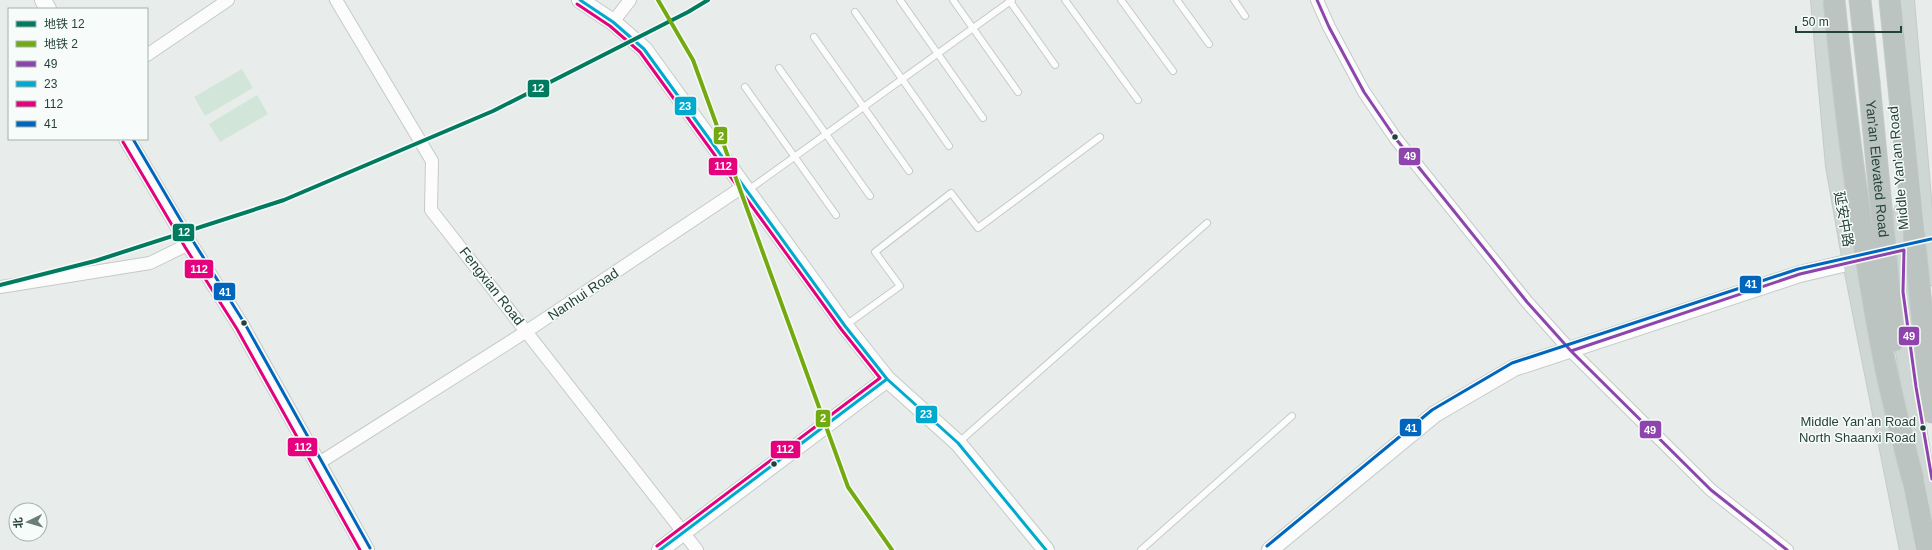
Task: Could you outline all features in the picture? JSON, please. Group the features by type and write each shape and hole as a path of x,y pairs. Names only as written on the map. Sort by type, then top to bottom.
{"highway":[{"path":"1834,0 1847,130 1861,225 1884,360 1922,480"},
{"name":"Yan'an Elevated Road","path":"1860,0 1891,316 1922,480 1928,550"},
{"path":"1890,0 1919,243"},
{"path":"1896,0 1919,243 1932,413"}],"main road":[{"path":"580,0 613,22 644,49 845,326 887,379 958,443 1046,550"},
{"name":"延安中路","path":"1820,0 1835,166 1852,262"},
{"name":"Middle Yan'an Road","path":"1851,0 1876,204 1880,255 1896,297 1932,523"},
{"name":"Middle Yan'an Road","path":"1882,0 1902,210 1919,243 1903,292 1916,387 1922,480"},
{"path":"1904,0 1919,243 1932,337"},
{"path":"128,140 189,244 241,326 319,463 366,550"},
{"path":"1270,550 1435,414 1514,368 1570,351 1800,274 1880,255 1919,243"},
{"path":"1852,262 1909,550"},
{"path":"660,550 887,379"}],"street":[{"path":"148,54 228,0"},
{"name":"Fengxian Road","path":"336,0 432,161 431,210 697,550"},
{"path":"613,22 630,0"},
{"path":"1317,0 1329,27 1364,92 1396,140 1527,302 1570,351 1711,490 1787,550"},
{"name":"Nanhui Road","path":"319,463 527,331 745,188"},
{"path":"0,287 150,263 189,244"}],"lane":[{"path":"900,0 983,118"},
{"path":"953,0 1018,92"},
{"path":"1065,0 1138,100"},
{"path":"1121,0 1173,71"},
{"path":"1177,0 1209,44"},
{"path":"1234,0 1245,16"},
{"path":"745,188 795,156 1011,1 1055,65"},
{"path":"855,12 949,146"},
{"path":"814,37 909,171"},
{"path":"779,68 870,196"},
{"path":"745,87 836,215"},
{"path":"845,326 900,286 874,252 951,194 978,228 1100,138"},
{"path":"958,443 1207,223"},
{"path":"1141,550 1292,416"}],"green space":[{"path":"242,69 253,88 205,116 194,97"},
{"path":"257,95 268,114 220,142 209,124"}],"metro line":[{"name":"2","path":"658,0 693,60 848,487 892,550"},
{"name":"12","path":"0,285 95,261 284,200 493,111 688,12 708,0"}],"transit line":[{"name":"23","path":"580,0 613,22 644,49 845,326 887,379 958,443 1046,550"},
{"name":"49","path":"1317,0 1329,27 1364,92 1396,139 1527,302 1571,351 1711,490 1787,550"},
{"name":"112","path":"577,4 610,26 640,52 841,329 880,378 657,546"},
{"name":"41","path":"134,140 193,241 245,324 370,548"},
{"name":"112","path":"123,142 185,247 237,329 360,550"},
{"name":"41","path":"1267,546 1432,410 1512,363 1798,269 1931,239"},
{"name":"49","path":"1571,351 1800,274 1904,250 1903,292 1916,387 1932,479"},
{"name":"23","path":"660,550 887,379"}],"place":[{"name":"Middle Yan'an Road North Shaanxi Road","path":"1923,428"}]}
